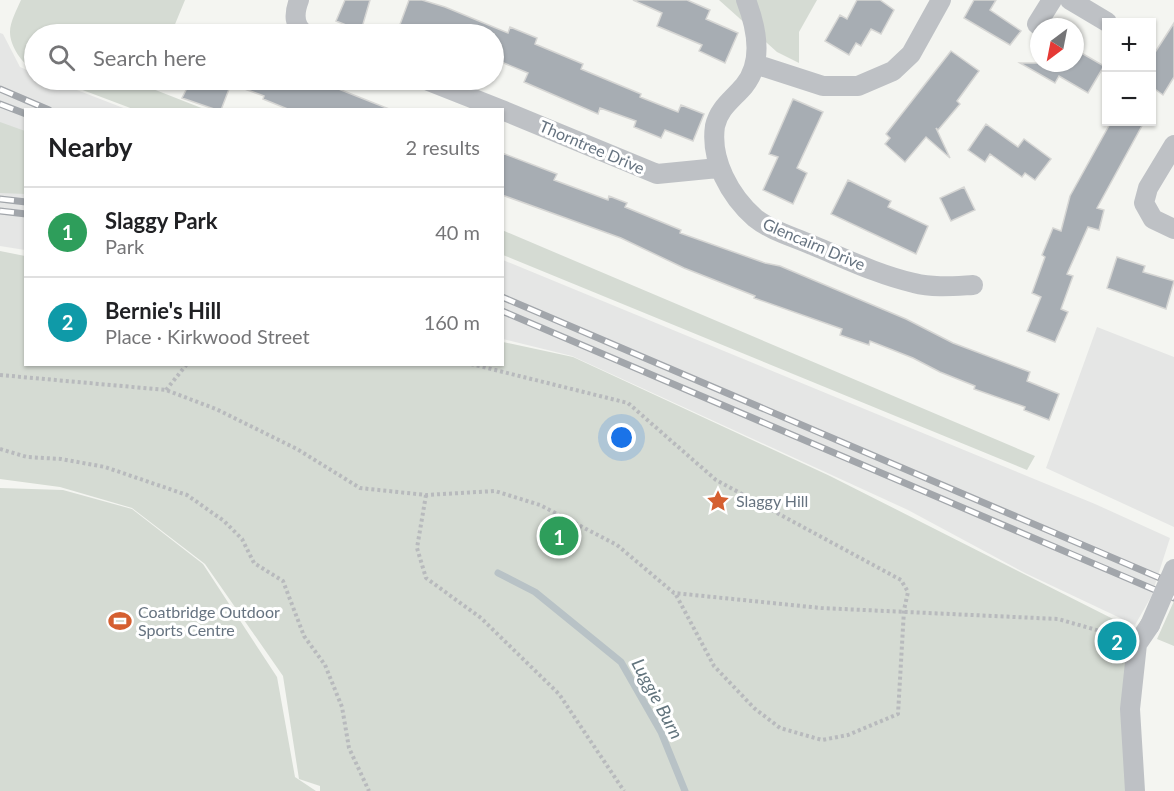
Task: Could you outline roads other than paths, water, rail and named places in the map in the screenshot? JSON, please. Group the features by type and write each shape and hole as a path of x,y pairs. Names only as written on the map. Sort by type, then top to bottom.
{"street":[{"path":"296,24 299,0"},
{"path":"718,168 715,128 719,113 745,85 755,64 756,31 746,0"},
{"path":"755,64 823,86 858,86 893,71 910,54 941,0"},
{"path":"1042,18 1052,0"},
{"path":"1070,0 1102,19"},
{"name":"Thorntree Drive","path":"451,90 497,108"},
{"name":"Thorntree Drive","path":"504,111 657,174 718,168"},
{"path":"1174,145 1148,188 1144,203 1153,219 1174,228"},
{"name":"Glencairn Drive","path":"718,168 744,206 771,228 915,284 973,285"},
{"path":"1135,791 1130,709 1137,644 1150,625 1174,569"}],"waterway":[{"name":"Luggie Burn","path":"498,573 535,592 621,662 661,732 685,791"}],"railway":[{"path":"0,89 44,108"},
{"path":"0,104 24,113"},
{"path":"0,199 24,202"},
{"path":"0,211 24,214"},
{"path":"504,298 1174,584"},
{"path":"504,312 1174,598"}],"place":[{"name":"Slaggy Hill","path":"718,501"},
{"name":"Slaggy Park","path":"559,536"},
{"name":"Coatbridge Outdoor Sports Centre","path":"120,621"},
{"name":"Bernie's Hill","path":"1117,641"}]}
